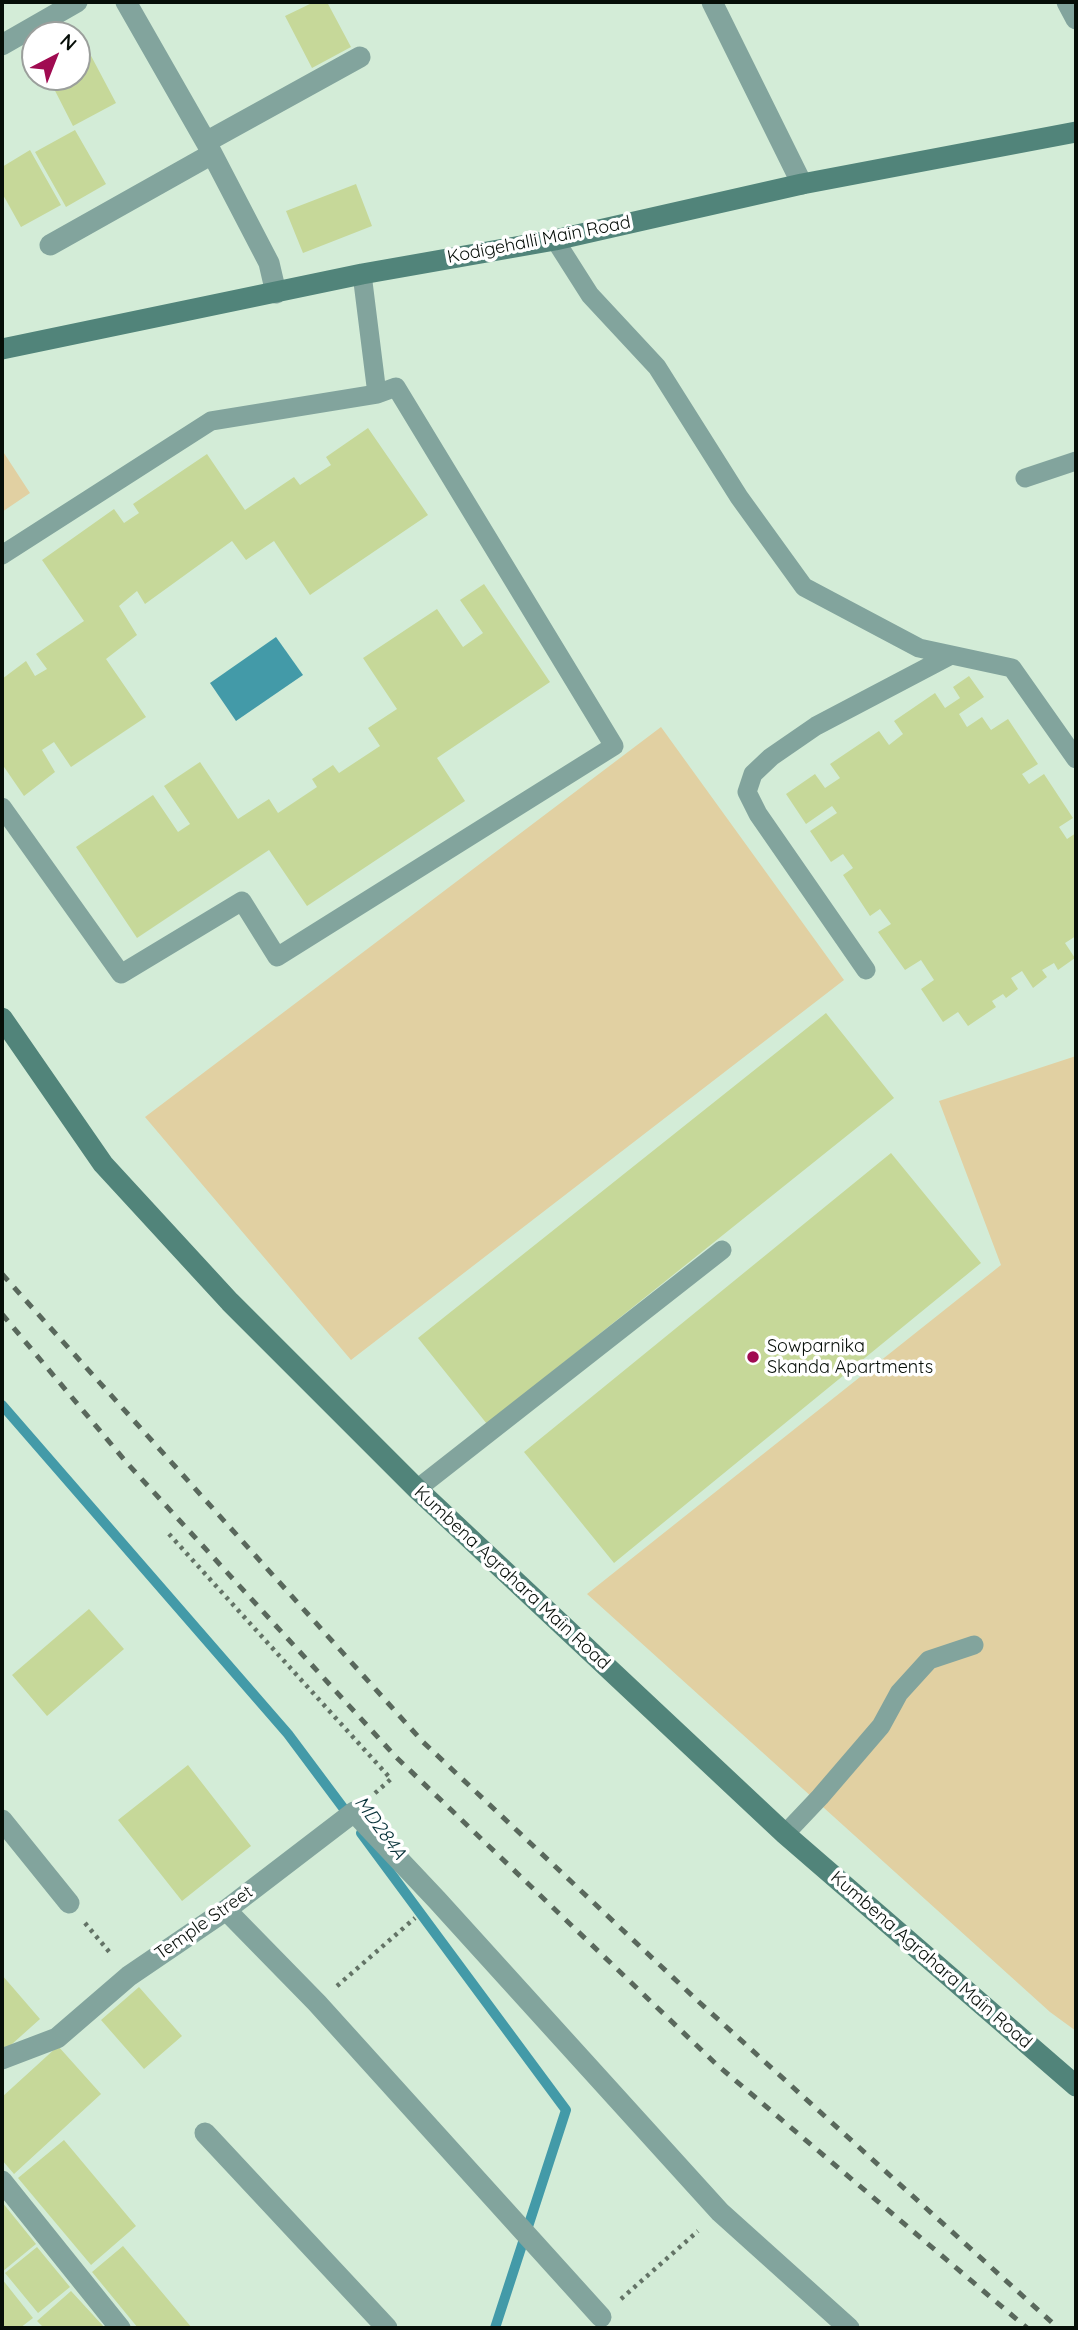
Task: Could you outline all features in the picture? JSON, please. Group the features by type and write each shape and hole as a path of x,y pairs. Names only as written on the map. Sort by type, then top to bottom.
{"street":[{"path":"2,45 77,2"},
{"path":"126,2 209,148 269,263 275,293"},
{"path":"712,2 802,184"},
{"path":"1067,2 1076,19"},
{"path":"50,245 359,57"},
{"name":"Kodigehalli Main Road","path":"2,349 362,274 555,240 802,184 1076,132"},
{"name":"Kumbena Agrahara Main Road","path":"2,1018 103,1164 230,1301 417,1489 785,1833 1076,2086"},
{"path":"354,1812 720,2212 849,2328"},
{"name":"Temple Street","path":"2,2059 57,2038 129,1976 226,1910 354,1812"},
{"path":"2,1820 69,1903"},
{"path":"226,1910 317,2003 601,2316"},
{"path":"205,2133 387,2328"},
{"path":"2,2181 120,2328"}],"lane":[{"path":"555,240 590,295 657,366 739,497 804,587 919,648 1012,668 1076,759"},
{"path":"362,274 377,394"},
{"path":"2,555 211,421 377,394 396,387 614,746 277,957 242,901 121,974 2,807"},
{"path":"1025,478 1076,461"},
{"path":"866,970 758,814 747,792 753,774 771,757 816,726 951,654"},
{"path":"417,1489 722,1250"},
{"path":"785,1833 881,1726 899,1693 929,1660 974,1645"}],"path":[{"path":"169,1534 391,1779 354,1812"},
{"path":"317,2003 437,1900"},
{"path":"69,1903 129,1976"},
{"path":"601,2316 720,2212"}],"shaded area":[{"path":"2,450 30,493 2,512"},
{"path":"661,727 844,980 351,1360 145,1117"},
{"path":"1076,1056 1076,2031 1050,2012 587,1594 1001,1265 939,1101"}],"water":[{"path":"276,637 303,675 236,721 210,683"}],"building":[{"path":"314,2 327,2 351,47 312,68 285,16"},
{"path":"91,56 116,103 73,126 55,91 91,91"},
{"path":"75,130 106,184 66,207 35,152"},
{"path":"30,150 61,205 21,227 2,193 2,167"},
{"path":"356,184 372,226 303,253 286,211"},
{"path":"368,428 428,515 310,595 274,541 246,560 232,541 145,604 137,591 119,606 137,635 106,659 146,717 71,767 54,742 42,750 55,772 24,796 2,764 2,679 26,661 35,676 47,669 36,654 84,621 42,560 114,509 124,523 139,513 133,504 207,454 245,510 294,477 300,485 331,465 326,457"},
{"path":"484,584 550,682 437,758 465,801 307,906 269,850 137,938 76,847 153,795 178,832 190,824 164,786 200,762 238,819 269,799 278,813 317,787 312,779 333,765 339,773 380,746 368,728 397,709 363,658 437,609 463,647 483,633 460,600"},
{"path":"969,676 984,697 959,714 967,727 982,717 991,730 1008,719 1038,764 1022,774 1029,784 1044,774 1073,818 1059,827 1067,839 1076,833 1076,936 1065,943 1075,958 1058,970 1054,963 1042,970 1047,977 1033,988 1022,971 1011,978 1018,989 1006,998 1003,994 992,1001 996,1007 968,1026 958,1012 943,1022 921,989 934,980 921,960 905,970 878,932 891,924 880,909 870,916 843,875 853,868 843,854 831,862 810,831 837,813 832,806 806,824 786,794 815,774 825,788 840,778 830,764 879,731 889,745 903,734 894,721 935,693 945,708 960,698 953,687"},
{"path":"826,1013 894,1098 487,1424 418,1338"},
{"name":"Sowparnika Skanda Apartments","path":"891,1153 981,1263 614,1563 524,1452"},
{"path":"89,1609 124,1649 47,1716 12,1675"},
{"path":"188,1765 251,1846 182,1901 118,1820"},
{"path":"2,1975 40,2019 2,2053"},
{"path":"139,1987 182,2036 144,2069 101,2020"},
{"path":"58,2046 101,2094 14,2174 2,2160 2,2097"},
{"path":"64,2140 136,2226 91,2265 18,2178"},
{"path":"2,2202 36,2244 2,2272"},
{"path":"123,2246 192,2328 138,2328 92,2272"},
{"path":"37,2247 70,2287 38,2313 5,2273"},
{"path":"2,2279 33,2318 20,2328 2,2328"},
{"path":"71,2291 105,2328 44,2328 37,2321"}],"waterway":[{"name":"MD284A","path":"2,1405 288,1734 350,1817"},
{"name":"MD284A","path":"361,1833 566,2110 495,2328"}],"railway":[{"path":"2,1274 423,1742 699,2002 1058,2328"},
{"path":"2,1314 127,1463 396,1757 716,2064 1027,2328"}],"place":[{"name":"Sowparnika Skanda Apartments","path":"753,1357"}]}
